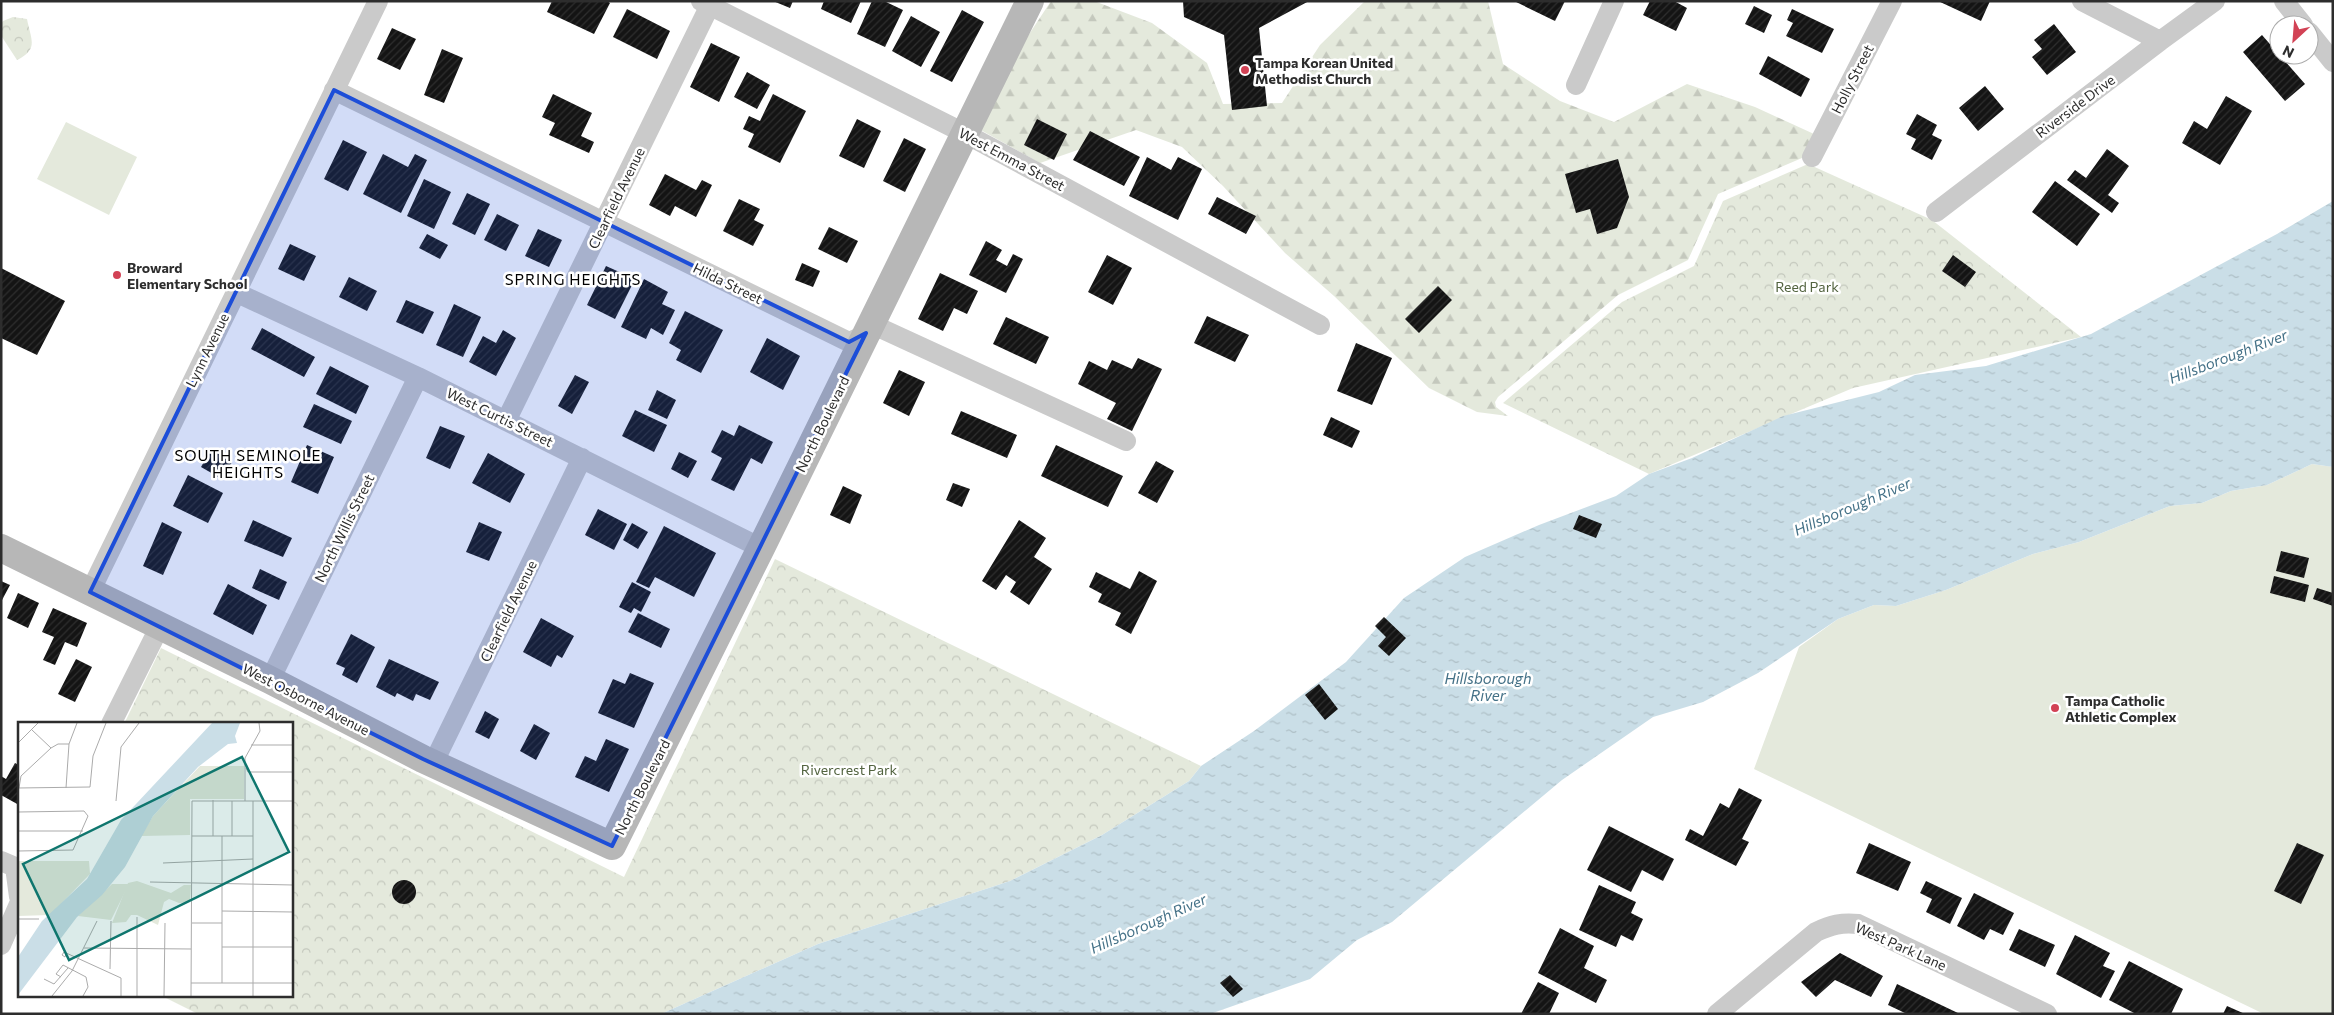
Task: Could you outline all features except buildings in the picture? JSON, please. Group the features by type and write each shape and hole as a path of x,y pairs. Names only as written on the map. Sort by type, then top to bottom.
{"street":[{"name":"Lynn Avenue","path":"90,592 378,1"},
{"name":"North Boulevard","path":"612,846 1030,1"},
{"path":"1576,85 1614,1"},
{"name":"Holly Street","path":"1812,157 1892,1"},
{"path":"2082,1 2160,41"},
{"name":"Riverside Drive","path":"1936,212 2215,1"},
{"path":"2284,1 2295,15"},
{"name":"West Emma Street","path":"708,3 964,133 1320,325"},
{"name":"Clearfield Avenue","path":"506,421 604,222 708,3"},
{"path":"2319,44 2333,62"},
{"name":"Hilda Street","path":"334,90 849,342 880,328 1126,441"},
{"name":"West Curtis Street","path":"236,292 418,377 761,548"},
{"name":"North Willis Street","path":"270,680 418,377"},
{"name":"Clearfield Avenue","path":"433,764 582,458"},
{"name":"West Osborne Avenue","path":"1,548 270,680 433,764 612,846"},
{"path":"112,722 160,626"},
{"path":"1,860 15,868 18,890"},
{"path":"1,945 18,906"},
{"name":"West Park Lane","path":"1718,1014 1816,932 1832,925 1846,923 1858,924 2047,1014"}],"highlighted area":[{"path":"334,90 849,342 866,333 612,846 423,759 90,592"}],"green space":[{"path":"1051,1 1094,1 1152,23 1207,63 1223,104 1282,103 1320,45 1365,1 1488,1 1503,64 1560,101 1614,122 1687,84 1755,107 1814,134 1802,158 1718,194 1688,260 1618,295 1498,397 1495,402 1496,407 1508,416 1477,412 1429,388 1334,296 1285,253 1223,186 1182,147 1136,130 1040,163 977,128 1008,66"},
{"path":"13,17 27,19 32,43 28,52 17,60 2,37 1,24 3,21"},
{"path":"66,122 137,157 109,215 37,179"},
{"name":"Reed Park","path":"1808,164 1932,220 2081,337 1853,388 1649,474 1503,403 1622,302 1694,266 1723,201"},
{"name":"Tampa Catholic Athletic Complex","path":"2312,464 2333,467 2333,1014 2264,1014 1754,769 1799,647 1838,619 1874,605 1896,606 1946,590 2033,554 2079,542 2170,506 2202,503 2231,491 2267,485"},
{"name":"Rivercrest Park","path":"775,559 1201,766 1189,781 1102,835 1010,881 818,944 661,1014 198,1014 166,998 292,998 292,722 125,722 161,648 624,877"}],"water":[{"name":"Hillsborough River","path":"2333,201 2333,467 2312,464 2267,485 2231,491 2202,503 2170,506 2079,542 2033,554 1946,590 1896,606 1874,605 1838,619 1758,673 1703,702 1653,717 1562,780 1392,922 1357,940 1310,979 1210,1014 661,1014 818,944 1010,881 1102,835 1189,781 1201,766 1254,731 1346,662 1404,598 1465,557 1539,525 1616,496 1649,474 1692,458 1783,416 1879,392 1915,375 1986,366 2091,334 2277,234"}],"place":[{"name":"Tampa Korean United Methodist Church","path":"1245,70"},
{"name":"Broward Elementary School","path":"117,275"},
{"name":"Tampa Catholic Athletic Complex","path":"2055,708"}],"district":[{"name":"SPRING HEIGHTS","path":"573,279"},
{"name":"SOUTH SEMINOLE HEIGHTS","path":"248,464"}]}
